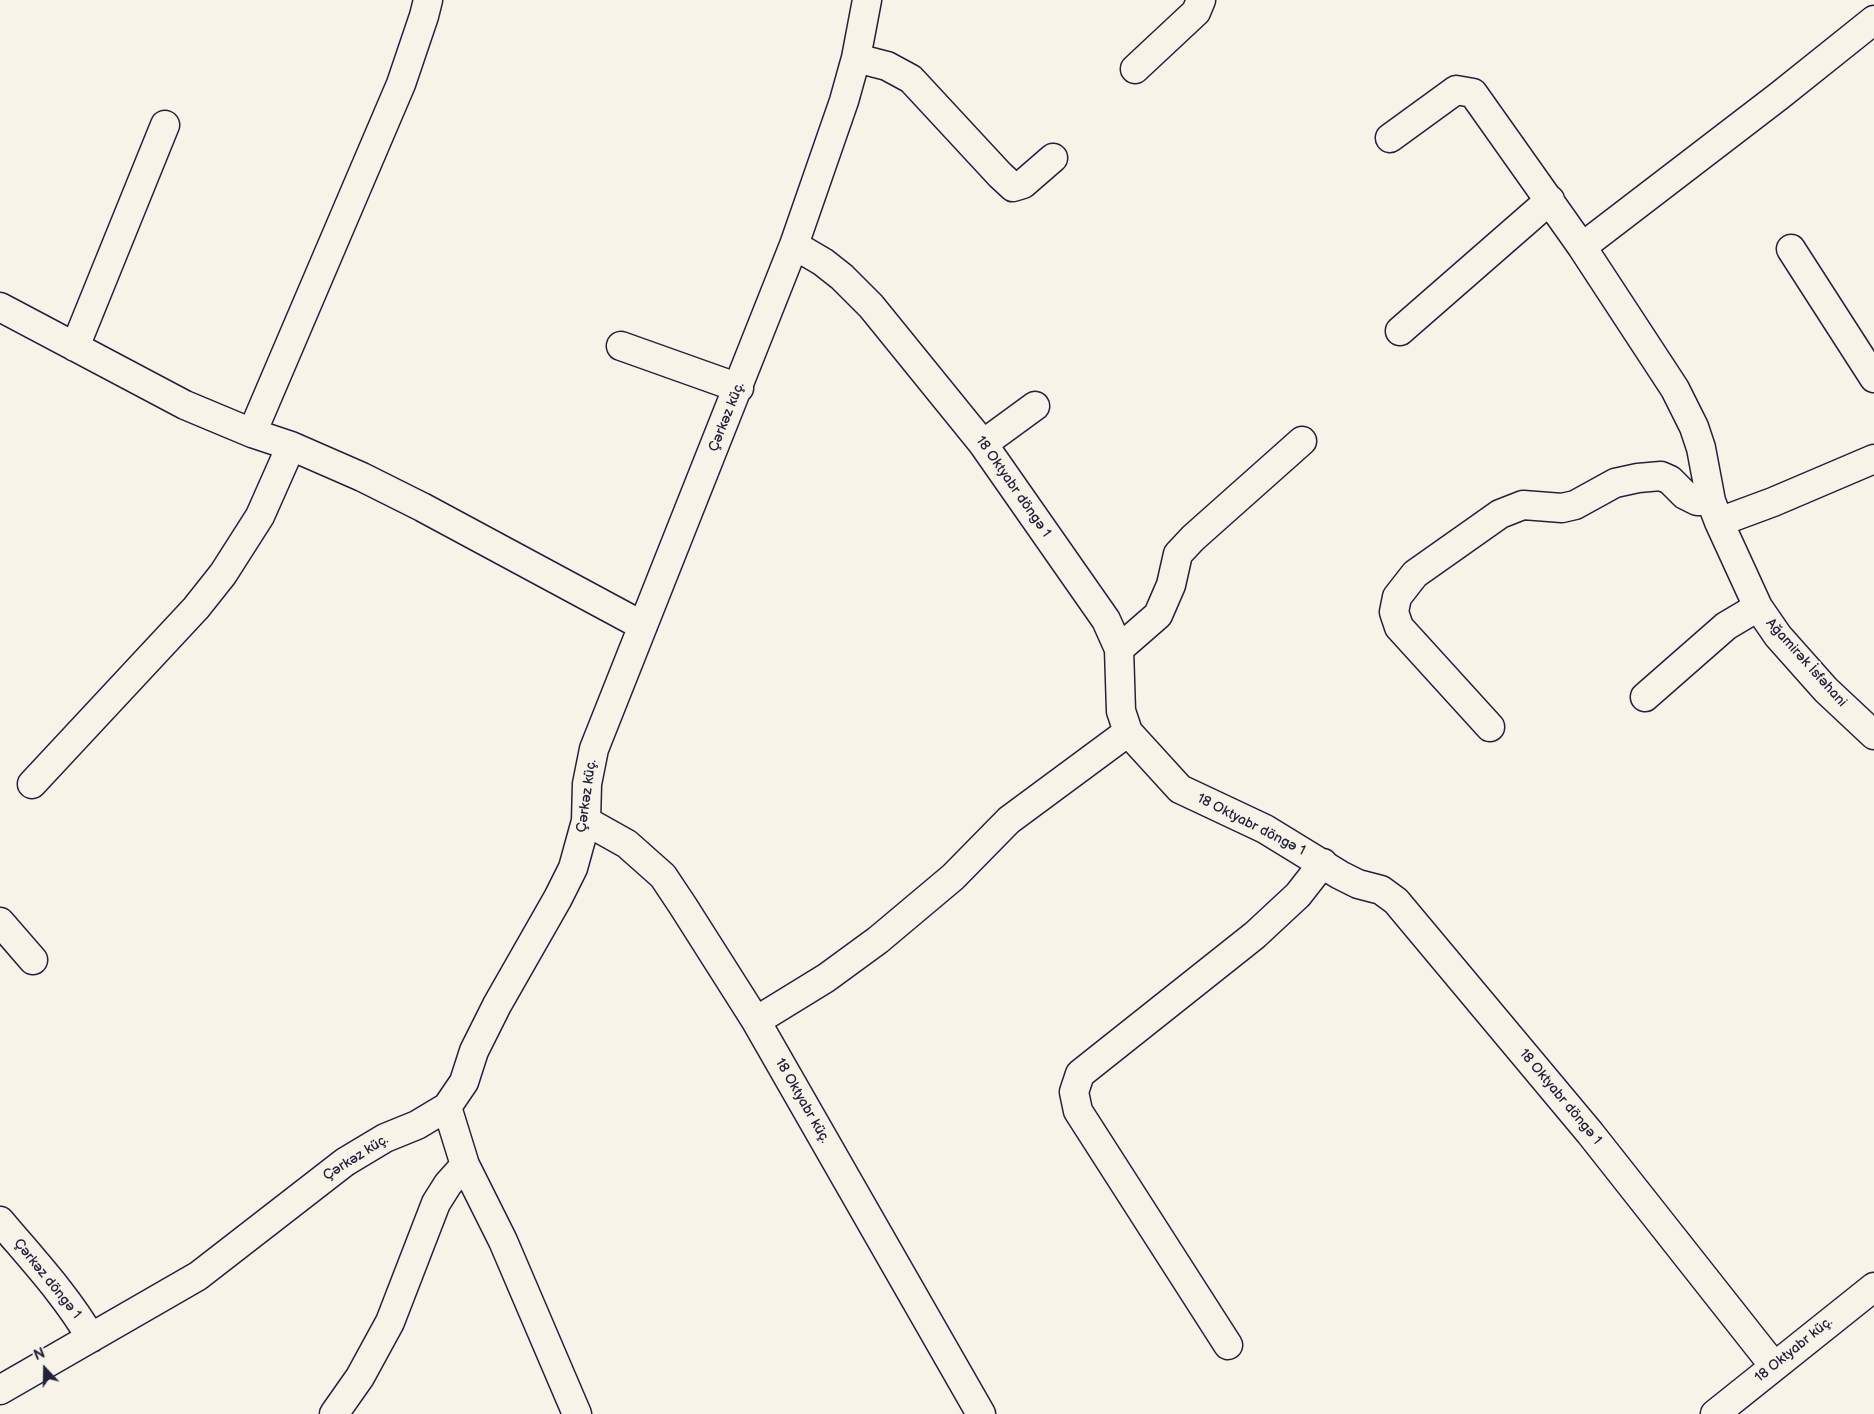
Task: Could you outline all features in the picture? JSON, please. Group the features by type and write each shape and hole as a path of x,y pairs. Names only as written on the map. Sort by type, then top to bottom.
{"street":[{"path":"252,433 401,84 428,0"},
{"name":"Çərkəz küç.","path":"0,1390 198,1276 345,1162 385,1138 417,1125 447,1107 464,1082 474,1051 497,1005 573,868 586,821 587,784 594,749 739,388 794,245 844,101 856,58 867,0"},
{"path":"1135,68 1196,12 1201,0"},
{"path":"1582,247 1779,96 1874,20"},
{"path":"856,58 887,66 910,79 1013,187 1023,184 1053,158"},
{"name":"Ağamirək İsfəhani","path":"1390,138 1456,90 1473,93 1550,200 1675,389 1702,448 1715,512 1758,607 1778,636 1826,690 1874,735"},
{"path":"75,347 165,125"},
{"path":"1400,331 1550,200"},
{"name":"18 Oktyabr döngə 1","path":"794,245 823,262 842,277 871,306 983,444 1106,620 1120,649 1122,711 1128,732 1180,789 1265,829 1340,875 1358,884 1381,890 1396,901 1590,1133 1774,1366"},
{"path":"1791,249 1874,378"},
{"path":"0,307 186,405 252,433 291,446 362,477 422,507 643,626"},
{"path":"621,346 739,388"},
{"path":"983,444 1034,406"},
{"path":"1120,649 1158,615 1171,585 1178,554 1192,538 1302,440"},
{"path":"32,784 196,608 223,574 260,516 291,446"},
{"path":"1490,727 1400,627 1394,612 1397,597 1415,574 1500,514 1523,505 1562,508 1575,505 1615,483 1661,476 1670,480 1685,495 1715,512 1874,459"},
{"path":"1645,697 1726,626 1758,607"},
{"path":"756,1021 826,978 878,940 953,878 1009,820 1128,732"},
{"name":"18 Oktyabr küç.","path":"586,821 627,844 663,876 756,1021 958,1377 981,1414"},
{"path":"1228,1345 1078,1111 1074,1092 1080,1074 1255,935 1298,896 1323,864"},
{"path":"0,922 33,960"},
{"path":"447,1107 465,1165 503,1241 577,1414"},
{"path":"334,1414 360,1377 390,1322 436,1203 448,1184 465,1165"},
{"name":"Çərkəz döngə 1","path":"0,1221 78,1316 91,1338"},
{"name":"18 Oktyabr küç.","path":"1715,1414 1874,1287"}]}
